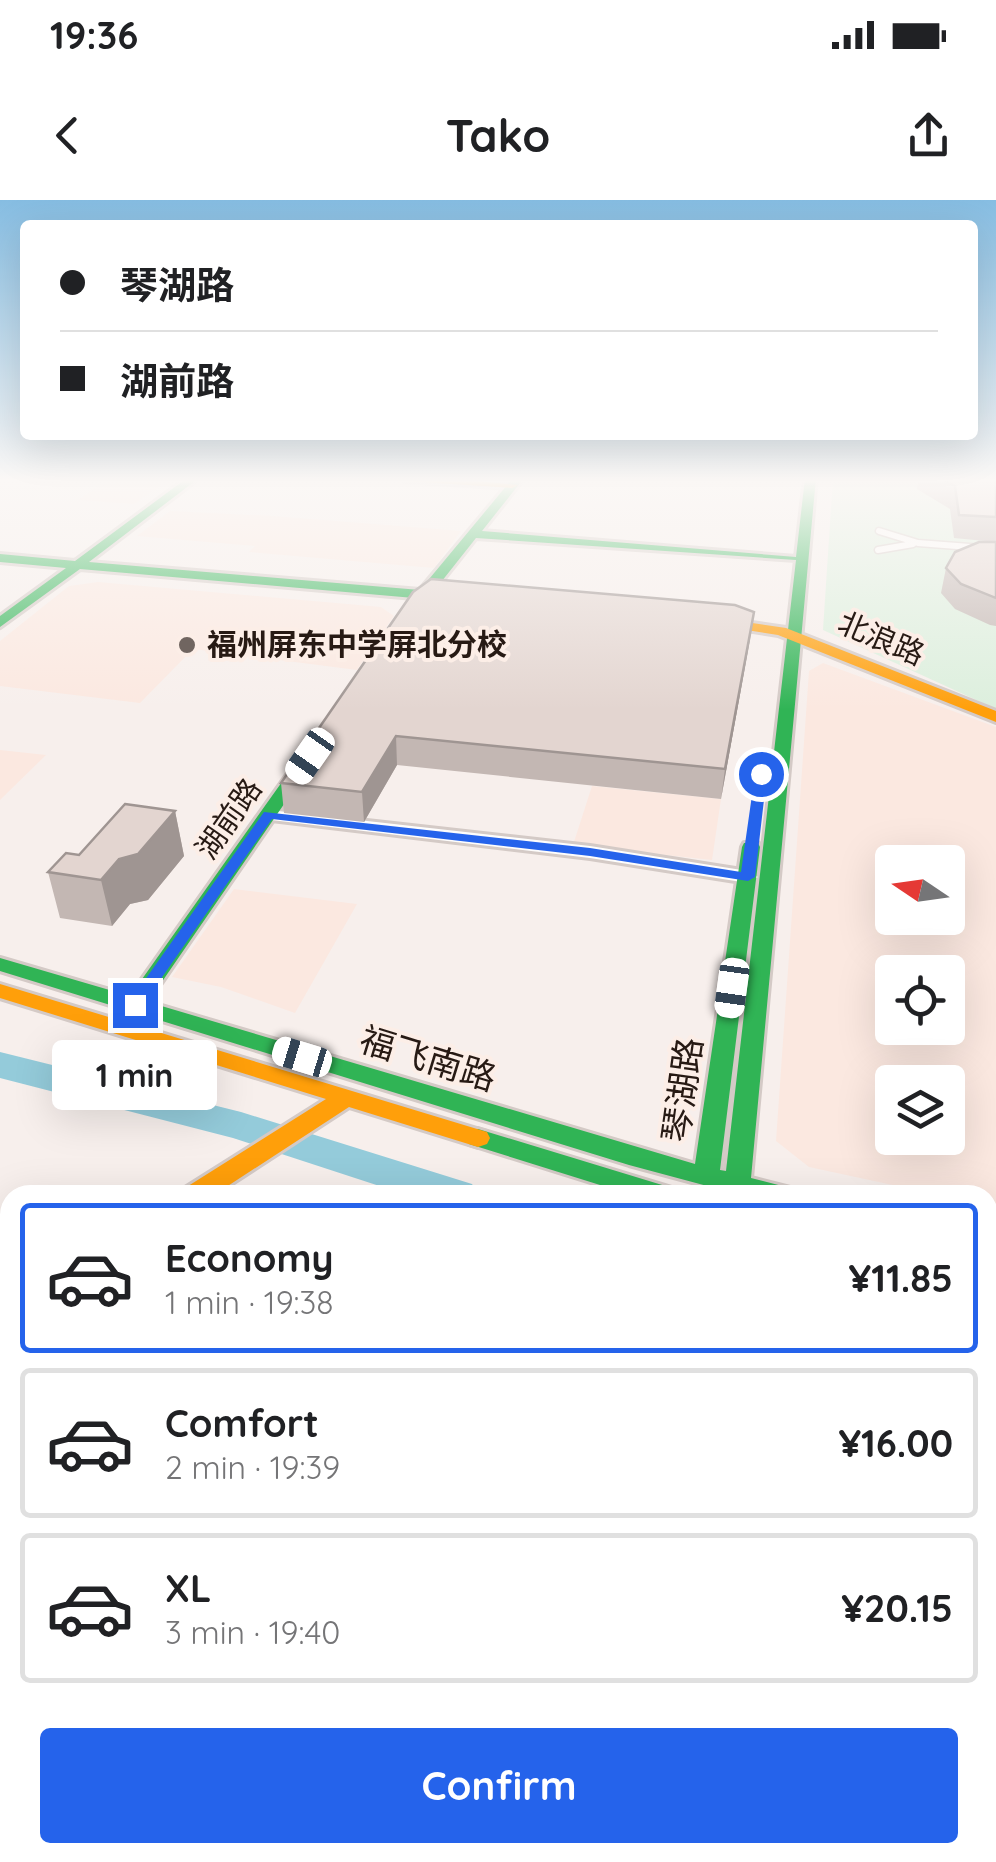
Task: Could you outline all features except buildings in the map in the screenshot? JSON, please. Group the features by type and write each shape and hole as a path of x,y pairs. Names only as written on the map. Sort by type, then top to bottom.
{"main road":[{"path":"0,623 89,556"},
{"path":"401,625 430,596 459,556"},
{"path":"759,556 791,558"},
{"path":"738,1185 787,633 799,556"},
{"name":"琴湖路","path":"706,1177 787,633 791,558"},
{"path":"0,561 480,600"},
{"name":"北浪路","path":"687,619 787,633 996,717"},
{"name":"湖前路","path":"135,1005 324,736"},
{"name":"福飞南路","path":"0,964 734,1185"},
{"name":"福飞南路","path":"0,991 631,1185"},
{"path":"210,1185 344,1099"}],"street":[{"path":"268,815 590,852 748,877"}],"shaded area":[{"path":"290,556 443,556 434,568"},
{"name":"福州屏东中学屏北分校","path":"98,582 381,607 394,616 357,670 193,649 140,703 0,686 0,641 69,586"},
{"path":"823,663 996,727 996,1185 893,1185 809,1167 776,1141 809,671"},
{"path":"0,750 46,755 0,800"},
{"path":"592,786 721,799 712,860 573,845"},
{"path":"234,889 357,904 295,1013 221,987 172,977"}],"green space":[{"path":"828,556 996,556 996,709 823,630"}],"waterway":[{"path":"0,1065 241,1126 426,1185"}],"traffic: fast":[{"path":"0,623 90,556"},
{"path":"418,602 455,556"},
{"path":"759,556 791,558"},
{"path":"737,1185 803,556"},
{"path":"0,558 452,597"},
{"path":"135,1005 305,762"},
{"path":"706,1177 751,847"},
{"path":"0,964 629,1156 742,1185"},
{"path":"478,1138 631,1185"}],"traffic: slow":[{"path":"712,621 781,631 996,717"},
{"path":"0,991 478,1138"},
{"path":"210,1185 344,1099"}],"place":[{"name":"福州屏东中学屏北分校","path":"187,645"}],"route":[{"path":"135,1005 268,815 590,852 748,877 761,774"}]}
